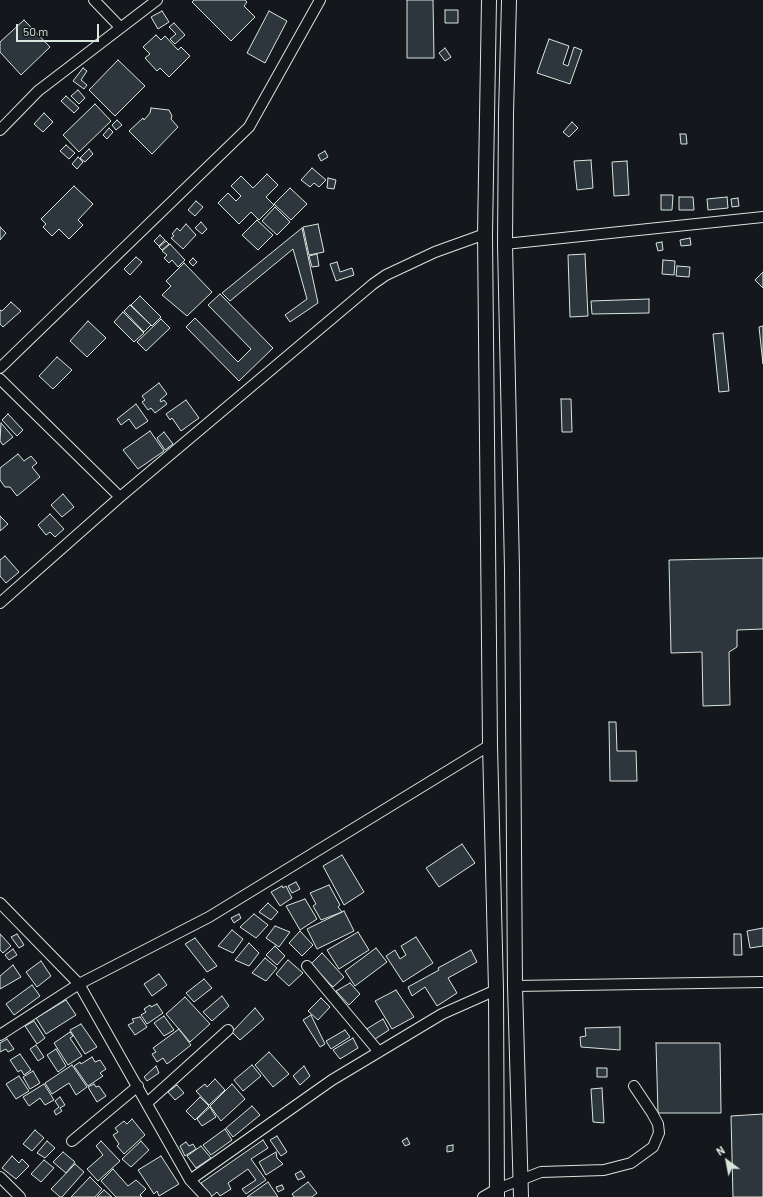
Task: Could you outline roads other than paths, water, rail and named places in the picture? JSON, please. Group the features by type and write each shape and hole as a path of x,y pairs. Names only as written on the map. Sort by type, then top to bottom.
{"main road":[{"path":"489,0 485,234 490,745 496,990 497,1193"},
{"path":"509,0 505,244 512,560 515,986 521,1197"}],"street":[{"path":"94,0 120,27"},
{"path":"0,130 38,91 157,0"},
{"path":"0,368 249,127 320,0"},
{"path":"505,244 763,217"},
{"path":"0,603 120,497 373,284 386,275 436,252 485,234"},
{"path":"0,380 120,497"},
{"path":"0,1035 79,984 209,917 490,745"},
{"path":"0,903 79,984 190,1180 206,1197"},
{"path":"307,966 378,1052"},
{"path":"515,986 763,982"},
{"path":"190,1180 332,1080 442,1014 496,990"},
{"path":"146,1102 228,1030"},
{"path":"72,1141 138,1086"},
{"path":"483,1197 497,1193 520,1180 541,1172 604,1170 631,1163 653,1146 659,1133 658,1124 634,1086"},
{"path":"0,1177 20,1197"}]}
